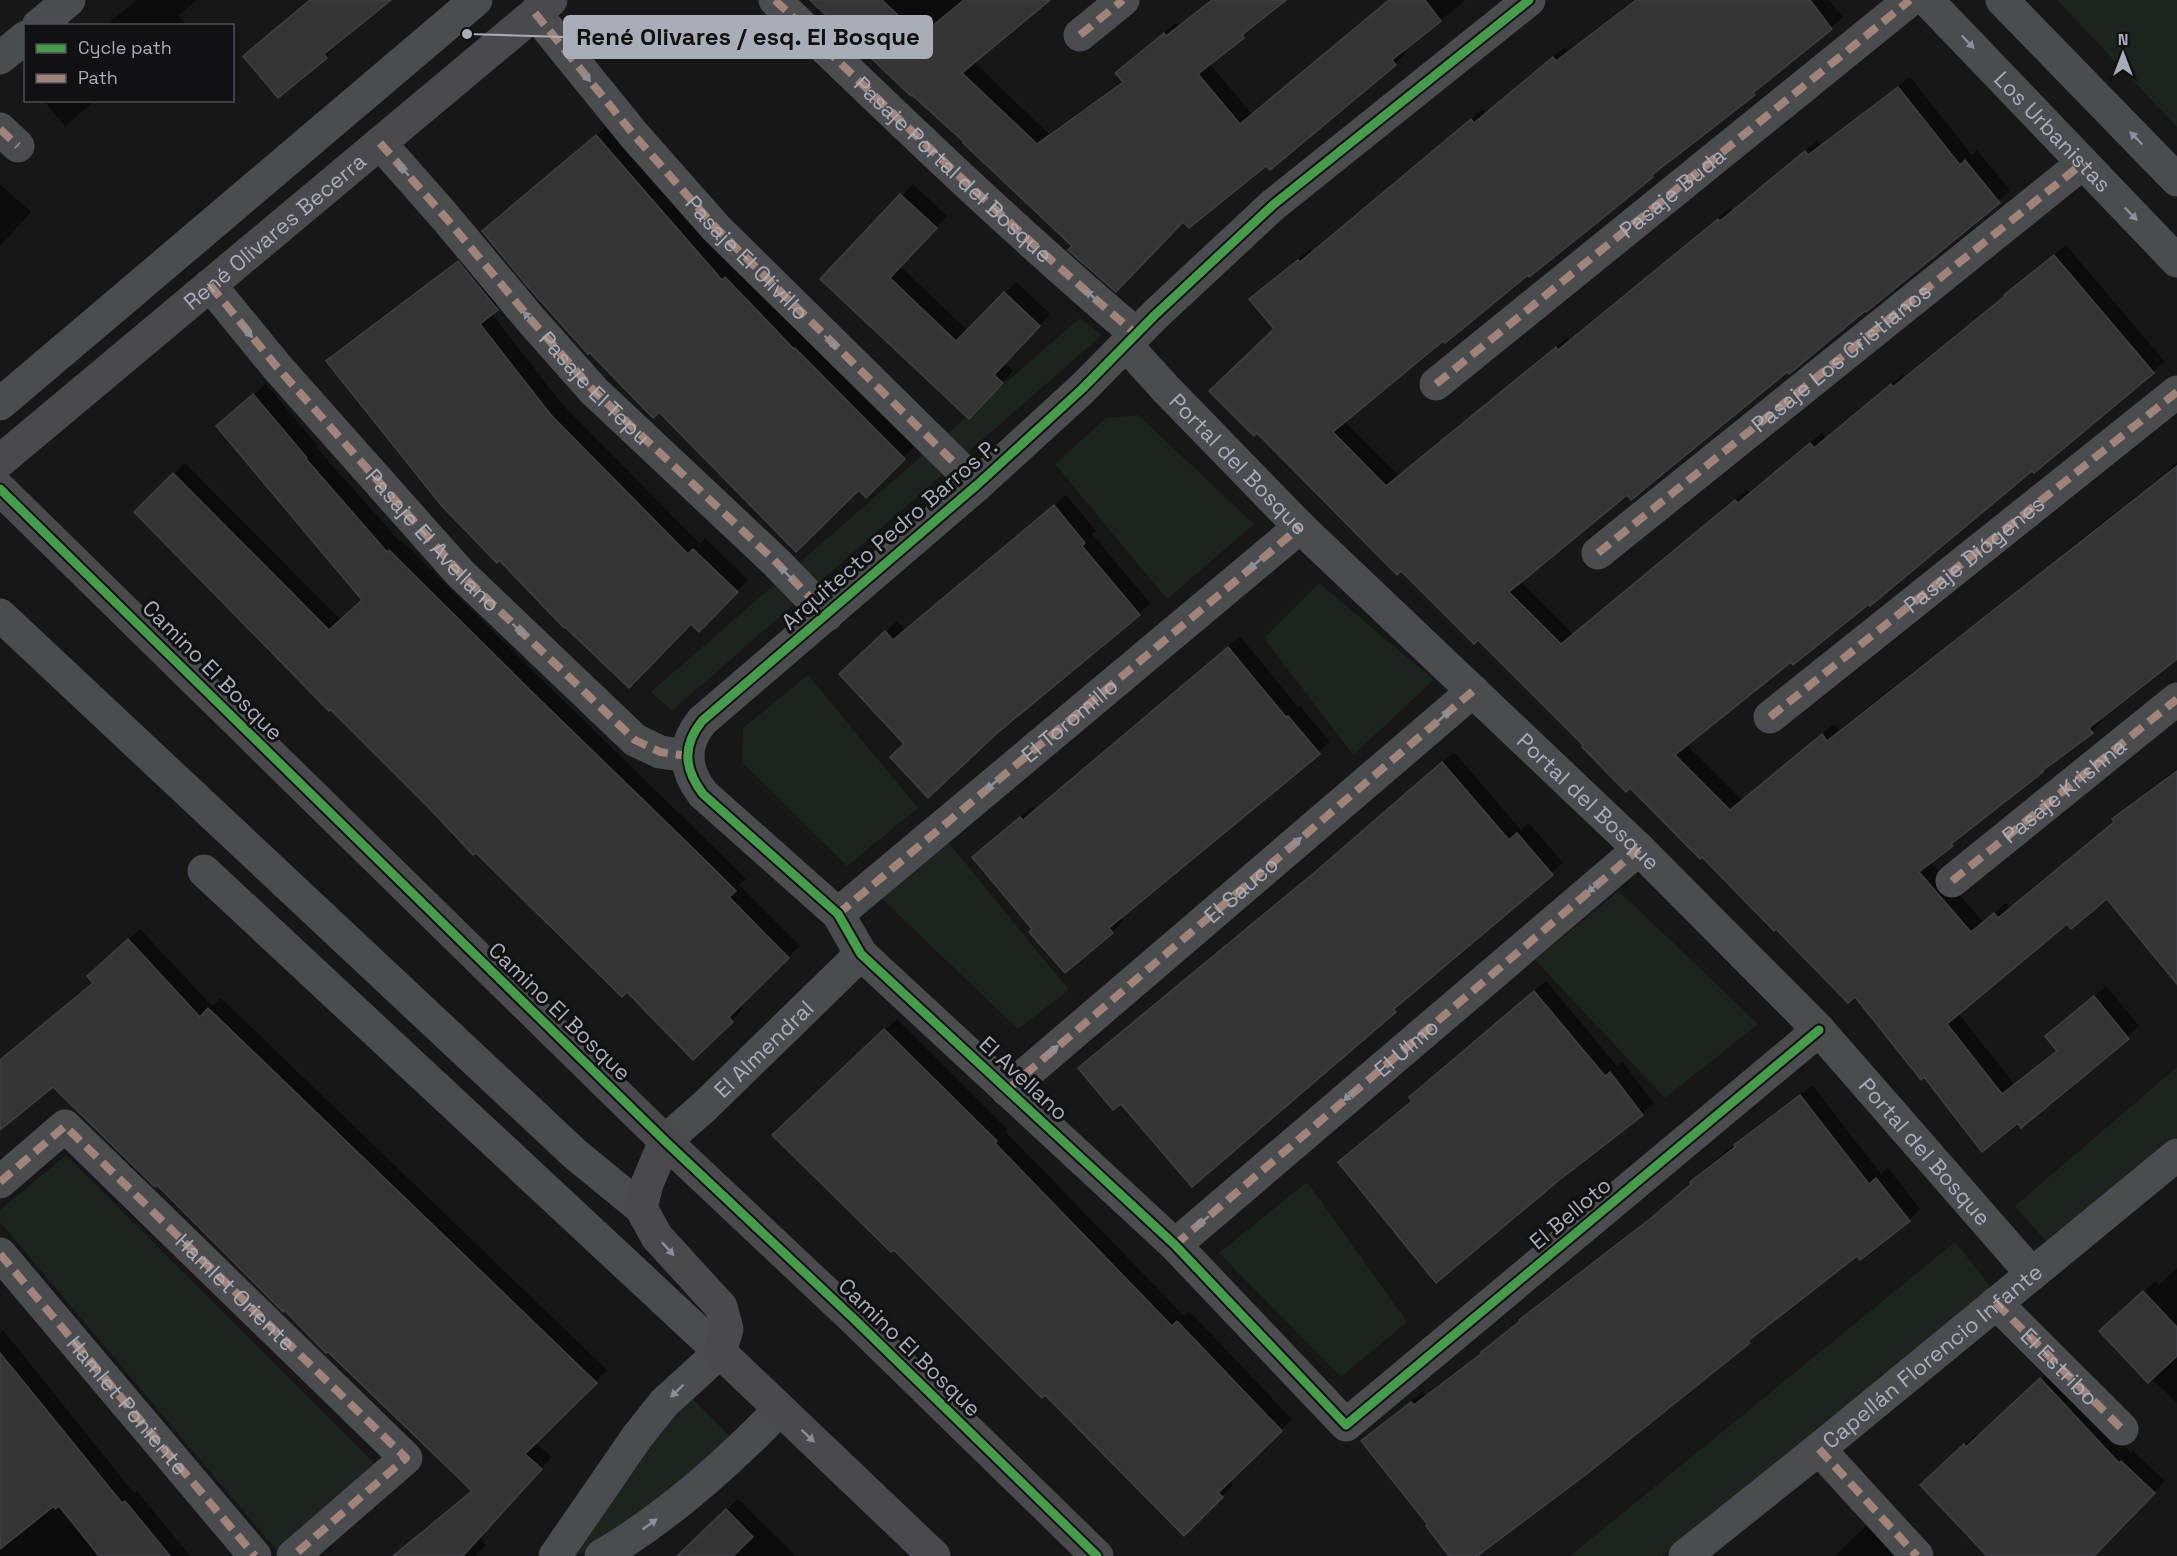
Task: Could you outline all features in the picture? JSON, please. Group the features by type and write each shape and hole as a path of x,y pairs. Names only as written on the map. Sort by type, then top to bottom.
{"street":[{"path":"41,24 69,0"},
{"name":"René Olivares Becerra","path":"0,404 476,0"},
{"name":"Pasaje Portal del Bosque","path":"775,0 952,172 1064,272 1131,340"},
{"path":"1080,35 1123,0"},
{"name":"Arquitecto Pedro Barros P.","path":"687,756 694,731 702,721 977,485 1082,389 1273,205 1529,0"},
{"name":"Pasaje Buda","path":"1436,384 1910,0"},
{"name":"Los Urbanistas","path":"1927,0 2177,261"},
{"path":"2002,0 2177,180"},
{"name":"René Olivares Becerra","path":"0,461 543,7"},
{"name":"Pasaje El Olivillo","path":"543,7 634,135 716,228 977,485"},
{"path":"0,58 24,38"},
{"name":"Pasaje El Tepu","path":"380,143 594,391 777,563 827,615"},
{"name":"Pasaje Los Cristianos","path":"1598,553 2083,163"},
{"name":"Pasaje El Avellano","path":"210,285 277,367 460,573 635,740 660,752 687,756"},
{"name":"Portal del Bosque","path":"1131,340 1165,388 1300,526 1639,849 1819,1030 2032,1274"},
{"name":"Pasaje Diógenes","path":"1770,717 2177,392"},
{"name":"Camino El Bosque","path":"0,489 665,1140 855,1320 1097,1556"},
{"name":"El Toromillo","path":"838,914 1300,526"},
{"path":"0,615 575,1154 641,1209 657,1237 721,1307 727,1329 720,1352 664,1403 636,1437 555,1556"},
{"name":"El Sauco","path":"1007,1090 1473,691"},
{"name":"Pasaje Krishna","path":"1952,881 2177,699"},
{"name":"El Avellano","path":"687,756 694,782 703,794 838,914 861,954 1175,1245 1346,1425"},
{"name":"El Ulmo","path":"1175,1245 1639,849"},
{"path":"204,871 720,1352 934,1556"},
{"name":"El Almendral","path":"665,1140 704,1107 861,954"},
{"name":"El Belloto","path":"1346,1425 1819,1030"},
{"name":"Hamlet Oriente","path":"0,1182 65,1126 406,1458 293,1556"},
{"path":"641,1209 647,1184 665,1140"},
{"name":"Capellán Florencio Infante","path":"1685,1556 2177,1155"},
{"name":"Hamlet Poniente","path":"0,1254 255,1556"},
{"name":"El Estribo","path":"1996,1303 2122,1429"},
{"path":"601,1556 680,1502 754,1436 779,1410"},
{"path":"1819,1449 1917,1556"}],"shaded area":[{"path":"2057,0 2177,0 2177,127"},
{"path":"1080,318 1102,335 672,711 651,692"},
{"path":"1138,415 1254,524 1167,599 1055,464 1106,418"},
{"path":"1319,583 1434,680 1353,755 1264,638"},
{"path":"808,675 918,808 847,866 742,762 743,728"},
{"path":"949,843 1069,990 1018,1029 881,898"},
{"path":"1619,891 1758,1024 1665,1098 1535,960"},
{"path":"2177,1067 2177,1137 2050,1246 2015,1206"},
{"path":"66,1155 377,1466 277,1551 0,1222 0,1210"},
{"path":"1307,1182 1407,1322 1341,1377 1219,1253"},
{"path":"1955,1242 1992,1288 1662,1556 1570,1556"},
{"path":"690,1396 731,1437 644,1515 576,1556 622,1473"}],"building":[{"path":"310,0 391,0 324,54 327,58 278,98 243,56"},
{"path":"810,0 882,0 920,36 964,0 1050,0 962,73 1037,144 1123,82 1115,73 1164,33 1166,36 1212,0 1286,0 1242,35 1244,38 1198,74 1240,124 1389,0 1425,0 1441,21 1392,60 1396,65 1270,170 1266,166 1189,228 1183,222 1116,292 1068,250 1072,246 964,142 911,96"},
{"path":"1636,0 1810,0 1832,29 1753,93 1755,95 1652,175 1653,177 1604,217 1445,343 1443,341 1333,432 1386,486 1556,347 1558,350 1805,151 1808,155 1898,87 1960,165 1965,160 2000,203 1789,374 1787,372 1631,500 1627,495 1509,592 1561,644 1735,500 1738,503 1810,443 1814,448 1891,384 1893,387 2054,255 2154,373 1870,606 1869,604 1793,665 1791,662 1675,755 1730,810 1822,734 1827,741 2177,466 2177,659 2089,728 2093,733 2042,771 1919,872 1971,932 1994,913 1998,918 2114,822 2112,819 2177,771 2177,984 2107,899 2071,929 2067,924 1947,1024 2002,1094 2057,1051 2045,1036 2094,996 2129,1039 2021,1128 2018,1123 1982,1152 1924,1077 1921,1080 1855,997 1848,1003 1776,929 1774,931 1630,788 1626,792 1582,747 1583,745 1478,640 1474,644 1401,571 1397,575 1257,433 1254,436 1209,391 1274,329 1249,299 1298,260 1300,262 1471,119 1474,123 1553,57 1556,61"},
{"path":"596,135 722,280 725,277 905,459 866,498 859,490 796,552 659,412 653,418 590,353 588,354 482,231"},
{"path":"900,194 937,228 890,278 956,341 1004,292 1040,326 994,375 1003,383 969,419 820,279"},
{"path":"458,261 498,310 480,324 551,415 688,554 693,549 738,592 699,632 691,624 629,688 564,628 499,560 497,563 441,505 326,361"},
{"path":"253,394 387,552 389,550 736,891 729,897 789,958 729,1017 733,1022 693,1060 627,992 622,997 476,853 473,855 134,512 173,473 329,630 362,600 216,426"},
{"path":"1054,505 1085,543 1082,546 1140,615 996,734 928,798 890,757 904,744 839,674 885,631 893,640"},
{"path":"1228,647 1320,754 1109,928 1113,933 1065,973 1029,932 1032,929 972,857 1020,817 1023,820"},
{"path":"1442,762 1509,840 1517,833 1553,875 1394,1009 1396,1012 1192,1187 1121,1104 1113,1110 1078,1068 1315,872"},
{"path":"128,939 200,1017 208,1008 597,1383 525,1454 542,1469 463,1556 393,1556 472,1491 328,1352 326,1353 284,1310 283,1312 157,1185 155,1187 53,1087 0,1130 0,1060 93,983 87,976"},
{"path":"1534,991 1605,1076 1610,1072 1643,1115 1558,1181 1436,1283 1338,1162 1412,1101 1409,1097"},
{"path":"884,1029 997,1141 995,1143 1172,1326 1177,1321 1282,1431 1218,1493 1223,1497 1184,1536 1045,1395 1042,1398 894,1250 891,1252 772,1135"},
{"path":"1800,1095 1869,1184 1876,1178 1910,1221 1860,1260 1857,1256 1748,1341 1750,1343 1588,1473 1477,1556 1449,1556 1426,1526 1428,1525 1361,1441 1411,1402 1414,1405 1482,1353 1519,1320 1651,1218 1691,1184 1690,1182 1735,1147 1734,1145"},
{"path":"2143,1291 2177,1327 2177,1356 2148,1383 2099,1331"},
{"path":"0,1353 122,1503 125,1501 170,1556 99,1556 59,1506 55,1509 54,1506 0,1549"},
{"path":"2040,1378 2119,1463 2121,1461 2155,1493 2094,1556 1987,1556 1920,1485 1964,1444 1966,1447"},
{"path":"726,1509 753,1537 733,1556 677,1556"}],"marked path":[{"path":"775,0 998,212 1136,334"},
{"path":"1080,35 1123,0"},
{"path":"1436,384 1910,0"},
{"path":"535,13 634,135 716,228 977,485"},
{"path":"0,129 18,146"},
{"path":"380,143 594,391 777,563 827,615"},
{"path":"1598,553 2083,163"},
{"path":"210,285 277,367 460,573 635,740 660,752 688,756"},
{"path":"1770,717 2177,392"},
{"path":"838,914 1300,527"},
{"path":"1007,1090 1473,691"},
{"path":"1952,881 2177,699"},
{"path":"1175,1245 1639,849"},
{"path":"0,1182 65,1126 406,1458 293,1556"},
{"path":"0,1254 255,1556"},
{"path":"1996,1303 2122,1429"},
{"path":"1819,1449 1917,1556"}],"cycle path":[{"path":"1529,0 1273,205 1155,315 1082,389 977,485 702,721 691,739 689,767 703,794 838,914 861,954 1175,1245 1346,1425 1819,1030"},
{"path":"0,489 665,1141 855,1320 1097,1556"}],"place":[{"name":"René Olivares / esq. El Bosque","path":"467,34"}]}
